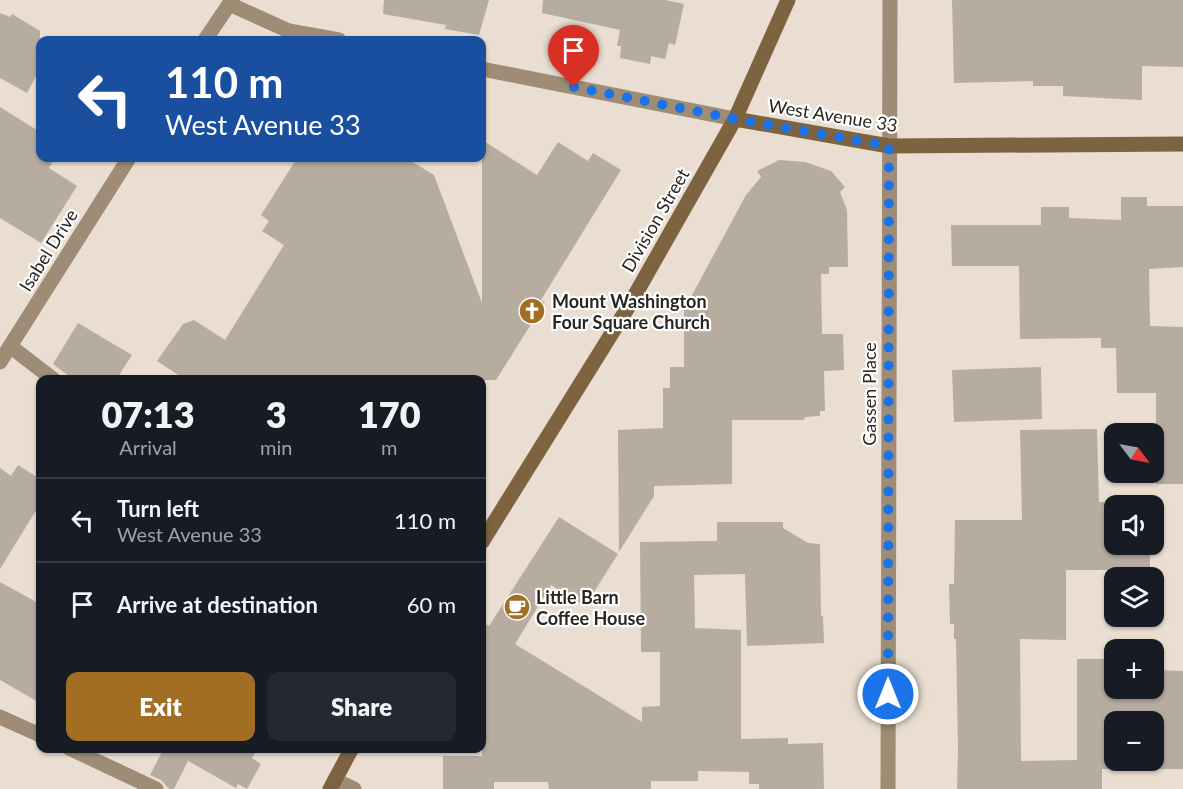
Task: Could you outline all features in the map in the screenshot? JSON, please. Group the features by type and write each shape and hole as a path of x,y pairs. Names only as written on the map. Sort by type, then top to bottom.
{"street":[{"name":"Division Street","path":"486,536 627,309 735,119 788,0"},
{"name":"Gassen Place","path":"888,789 890,0"},
{"path":"208,36 230,2 289,31 317,36"},
{"name":"West Avenue 33","path":"486,70 735,119 889,146 1183,144"},
{"name":"Isabel Drive","path":"0,362 126,162"},
{"path":"10,346 48,375"},
{"path":"0,717 36,733"},
{"path":"80,753 156,789"},
{"path":"349,753 332,784 354,789"}],"building":[{"path":"384,0 489,0 479,35 445,29 446,25 383,14"},
{"path":"543,0 665,0 684,4 675,45 669,43 665,59 651,56 650,64 620,58 621,46 617,46 620,30 542,13"},
{"path":"952,0 1183,0 1183,67 1142,66 1142,100 1063,96 1063,86 1033,86 1033,81 954,83"},
{"path":"0,13 10,17 12,14 40,31 40,36 36,36 36,76 27,93 0,78"},
{"path":"0,107 36,130 36,162 53,162 49,168 77,186 41,243 0,218"},
{"path":"558,142 588,161 593,153 621,170 541,300 545,302 496,380 486,380 486,375 178,375 157,361 183,324 194,320 225,340 284,245 262,231 269,221 261,215 294,162 413,162 434,175 482,303 482,162 486,162 486,143 537,175"},
{"path":"779,160 805,162 831,171 845,187 840,192 847,210 848,267 829,267 829,274 821,274 822,334 843,334 844,370 824,371 825,411 820,411 820,416 805,417 804,420 732,420 732,484 654,486 654,496 619,552 618,430 663,428 663,388 670,388 670,367 684,367 684,310 746,195 761,177 757,171"},
{"path":"1121,197 1147,197 1147,206 1183,206 1183,267 1149,269 1150,326 1183,327 1183,484 1156,484 1164,483 1164,423 1156,423 1156,393 1117,393 1116,348 1101,348 1101,338 1020,339 1019,266 952,266 951,225 1041,225 1041,207 1069,207 1069,218 1121,220"},
{"path":"78,323 132,355 119,375 67,375 53,364"},
{"path":"1041,367 1042,419 954,422 952,370"},
{"path":"1097,429 1099,502 1104,502 1104,555 1150,555 1150,567 1066,570 1066,640 1020,639 1021,761 1077,760 1077,659 1104,659 1104,699 1164,699 1164,670 1183,671 1183,769 1164,769 1164,711 1104,711 1102,789 957,789 956,639 954,639 954,624 950,624 949,584 954,584 955,520 1022,520 1020,430"},
{"path":"18,465 36,476 36,510 0,569 0,468 11,476"},
{"path":"559,517 618,554 585,606 551,585 515,644 642,722 642,707 660,706 660,652 641,652 640,542 717,541 717,522 783,522 783,528 808,543 820,544 821,616 823,616 824,643 747,646 745,574 694,575 695,628 741,630 741,739 788,738 788,744 823,743 824,789 759,789 759,784 749,784 749,772 698,771 698,781 651,781 651,789 549,789 548,782 494,782 494,789 443,789 443,756 482,756 482,753 486,753 486,624 489,626"},
{"path":"0,582 36,602 36,701 0,680"},
{"path":"161,753 255,753 252,758 261,764 247,789 238,784 236,788 188,761 174,789 169,789 161,780 150,775"}],"place":[{"name":"Mount Washington Four Square Church","path":"532,311"},
{"name":"Little Barn Coffee House","path":"517,607"}],"route":[{"path":"574,87 735,119 889,146 888,694"}]}
